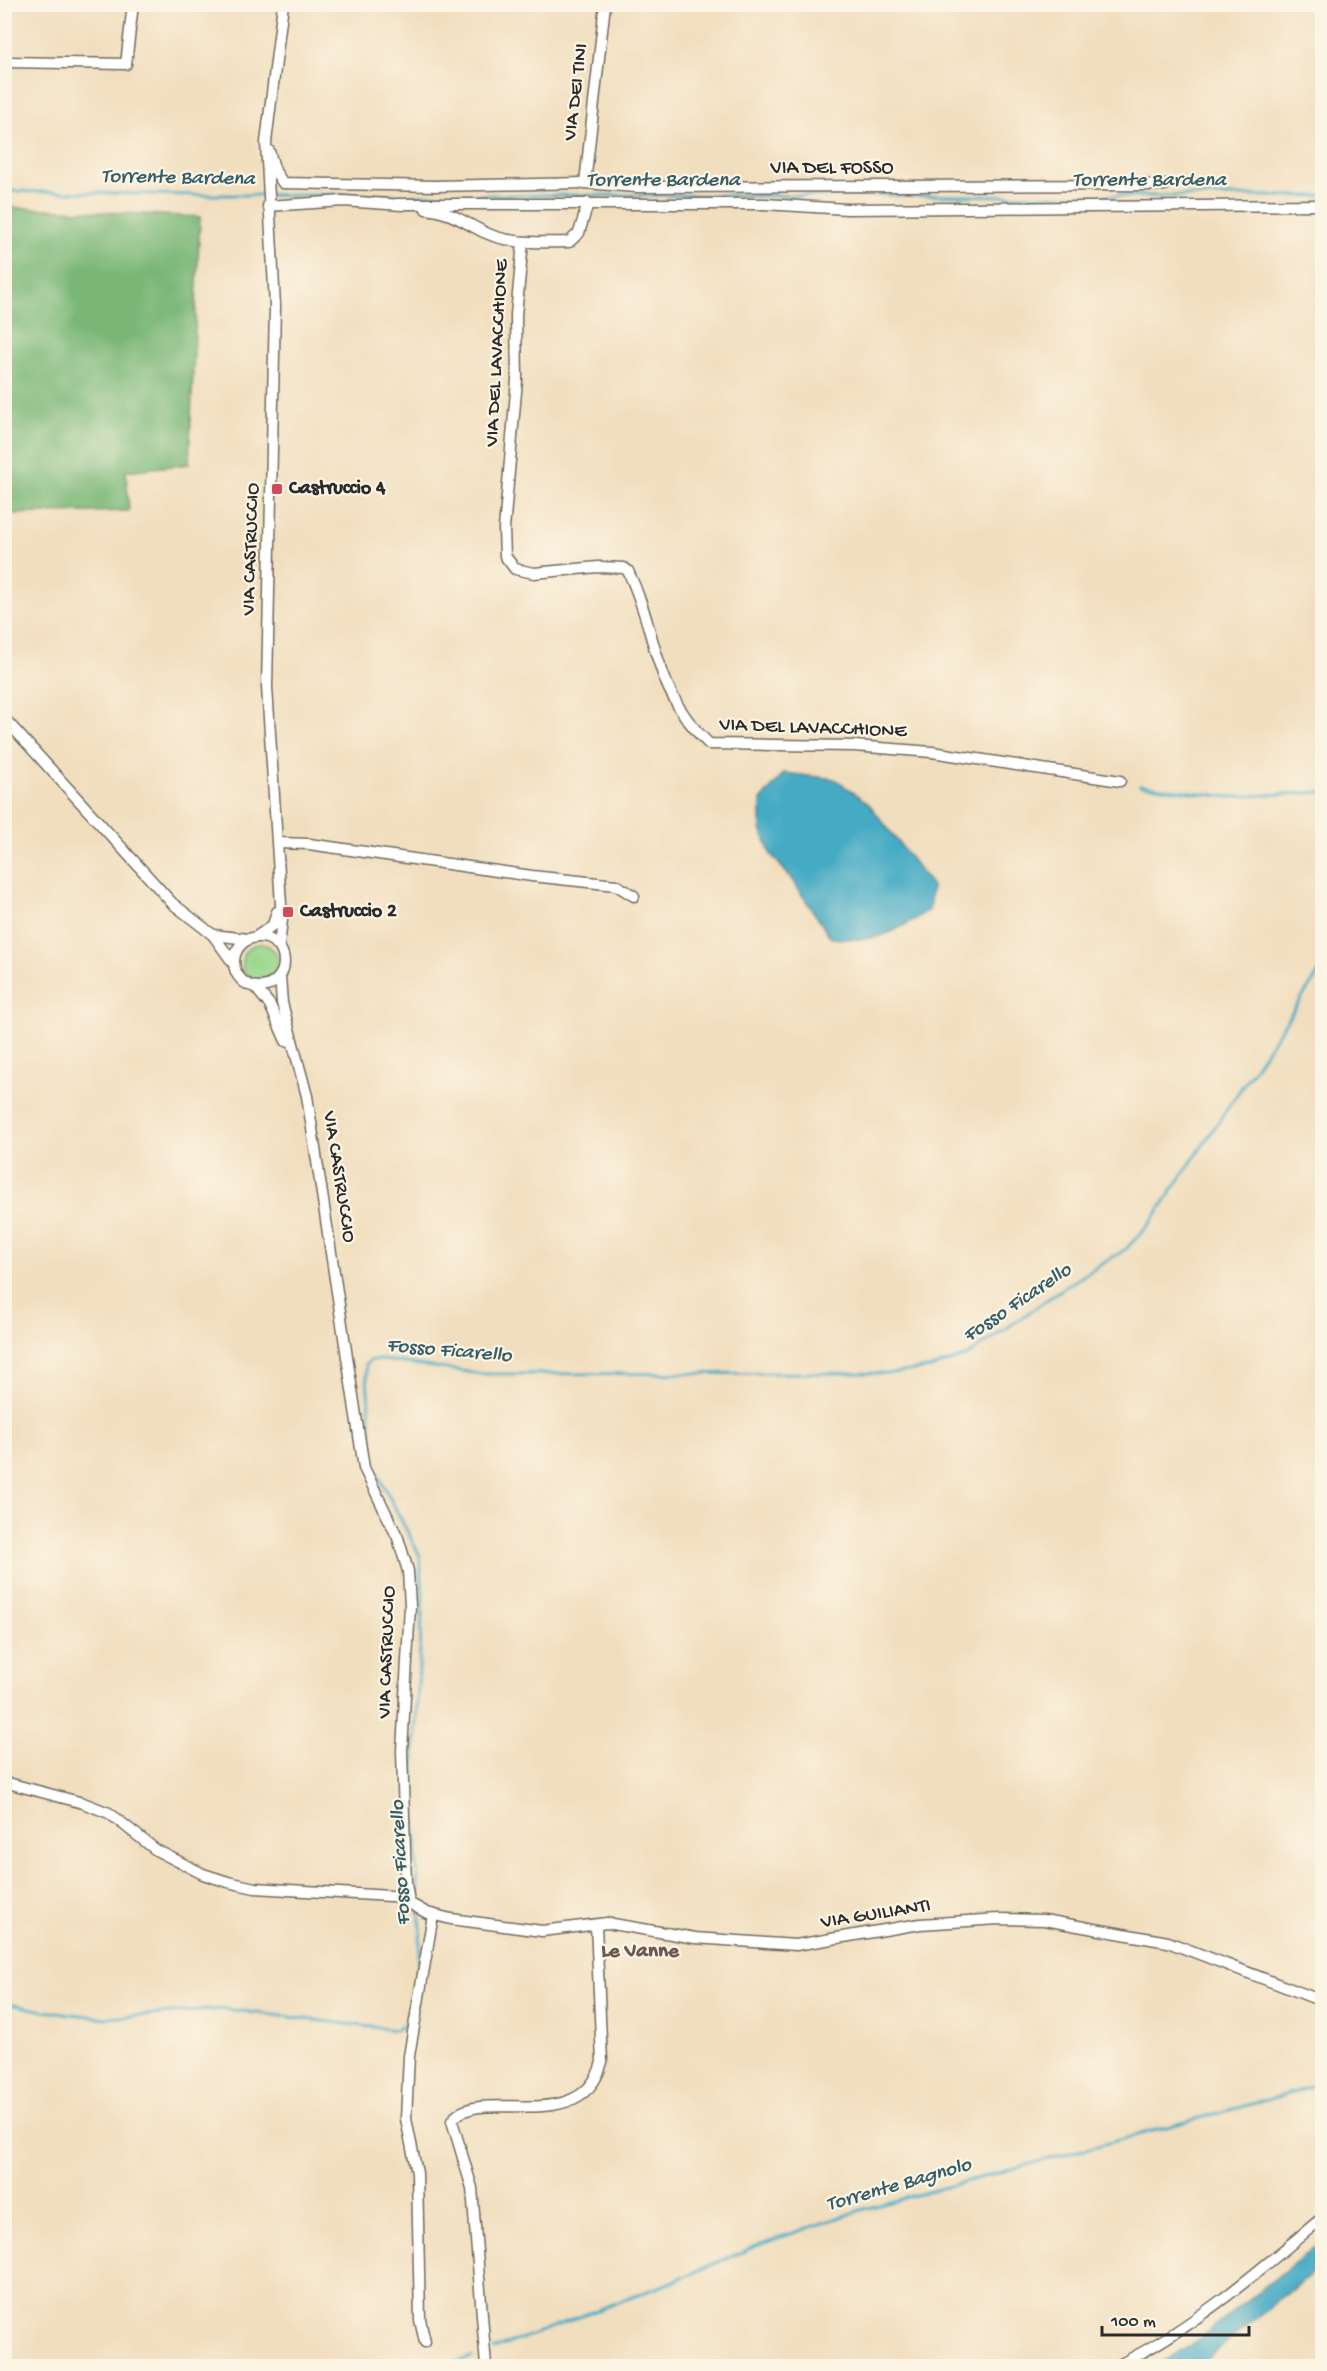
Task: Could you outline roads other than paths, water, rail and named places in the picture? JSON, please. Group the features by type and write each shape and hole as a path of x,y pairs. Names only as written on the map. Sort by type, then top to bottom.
{"street":[{"path":"4,62 126,64 133,4"},
{"name":"VIA CASTRUCCIO","path":"279,946 282,920 267,687 275,306 266,183 266,142 283,4"},
{"name":"VIA DEI TINI","path":"585,183 605,4"},
{"name":"VIA DEL FOSSO","path":"266,142 275,171 283,183 435,186 585,183 636,187 1165,185"},
{"path":"268,206 343,201 397,204 588,203 674,206 764,204 848,209 1323,205"},
{"path":"397,204 444,211 487,233 523,242 573,241 584,223 588,203"},
{"name":"VIA DEL LAVACCHIONE","path":"523,242 516,315 517,380 504,529 505,556 515,568 534,573 598,567 624,568 628,571 664,682 679,709 709,744 855,746 932,752 1120,781"},
{"path":"4,718 172,903 213,935 234,963 243,981 255,987 270,1005 297,1063"},
{"path":"278,843 309,844 532,876 616,885 634,896"},
{"name":"VIA CASTRUCCIO","path":"252,938 273,925 277,918 279,893"},
{"path":"213,935 272,940 279,946 284,961 280,976 282,1003 297,1063"},
{"path":"234,963 238,950 252,938"},
{"path":"255,987 269,985 280,976"},
{"name":"VIA CASTRUCCIO","path":"297,1063 307,1096 364,1468 398,1538 408,1571 410,1606 402,1751 407,1898"},
{"path":"4,1782 83,1803 109,1813 156,1850 188,1867 228,1882 255,1888 407,1898"},
{"name":"VIA GUILIANTI","path":"407,1898 414,1907 430,1914 542,1931 627,1924 695,1938 796,1945 920,1924 999,1919 1044,1920 1168,1942 1323,2001"},
{"path":"425,2342 420,2320 417,2173 406,2119 409,2056 430,1914"},
{"path":"486,2367 472,2188 452,2121 456,2114 470,2109 554,2104 571,2100 592,2086 599,2076 602,2062 596,1925"},
{"path":"1117,2367 1148,2351 1193,2321 1323,2218"}],"water":[{"path":"784,773 835,779 869,804 932,886 929,910 904,926 873,938 831,938 790,877 770,853 761,829 761,800"},
{"path":"1322,2241 1322,2265 1209,2357 1196,2366 1155,2366 1190,2346"}],"waterway":[{"name":"Torrente Bardena","path":"4,191 197,195 1322,196"},
{"path":"1140,785 1229,797 1322,792"},
{"name":"Fosso Ficarello","path":"419,1905 413,1778 423,1594 420,1556 377,1473 373,1458 366,1364 371,1360 383,1360 482,1374 894,1373 931,1368 967,1356 1065,1287 1126,1249 1151,1222 1322,968"},
{"name":"Fosso Ficarello","path":"417,1979 421,1929 419,1911"},
{"name":"Fosso Ficarello","path":"4,2003 45,2011 106,2018 224,2009 396,2030 411,2021"},
{"name":"Torrente Bagnolo","path":"494,2349 664,2285 761,2244 861,2210 1322,2083"},
{"name":"Torrente Bagnolo","path":"448,2366 472,2357"}],"place":[{"name":"Castruccio 4","path":"277,489"},
{"name":"Castruccio 2","path":"288,912"}],"district":[{"name":"Le Vanne","path":"640,1952"}]}
